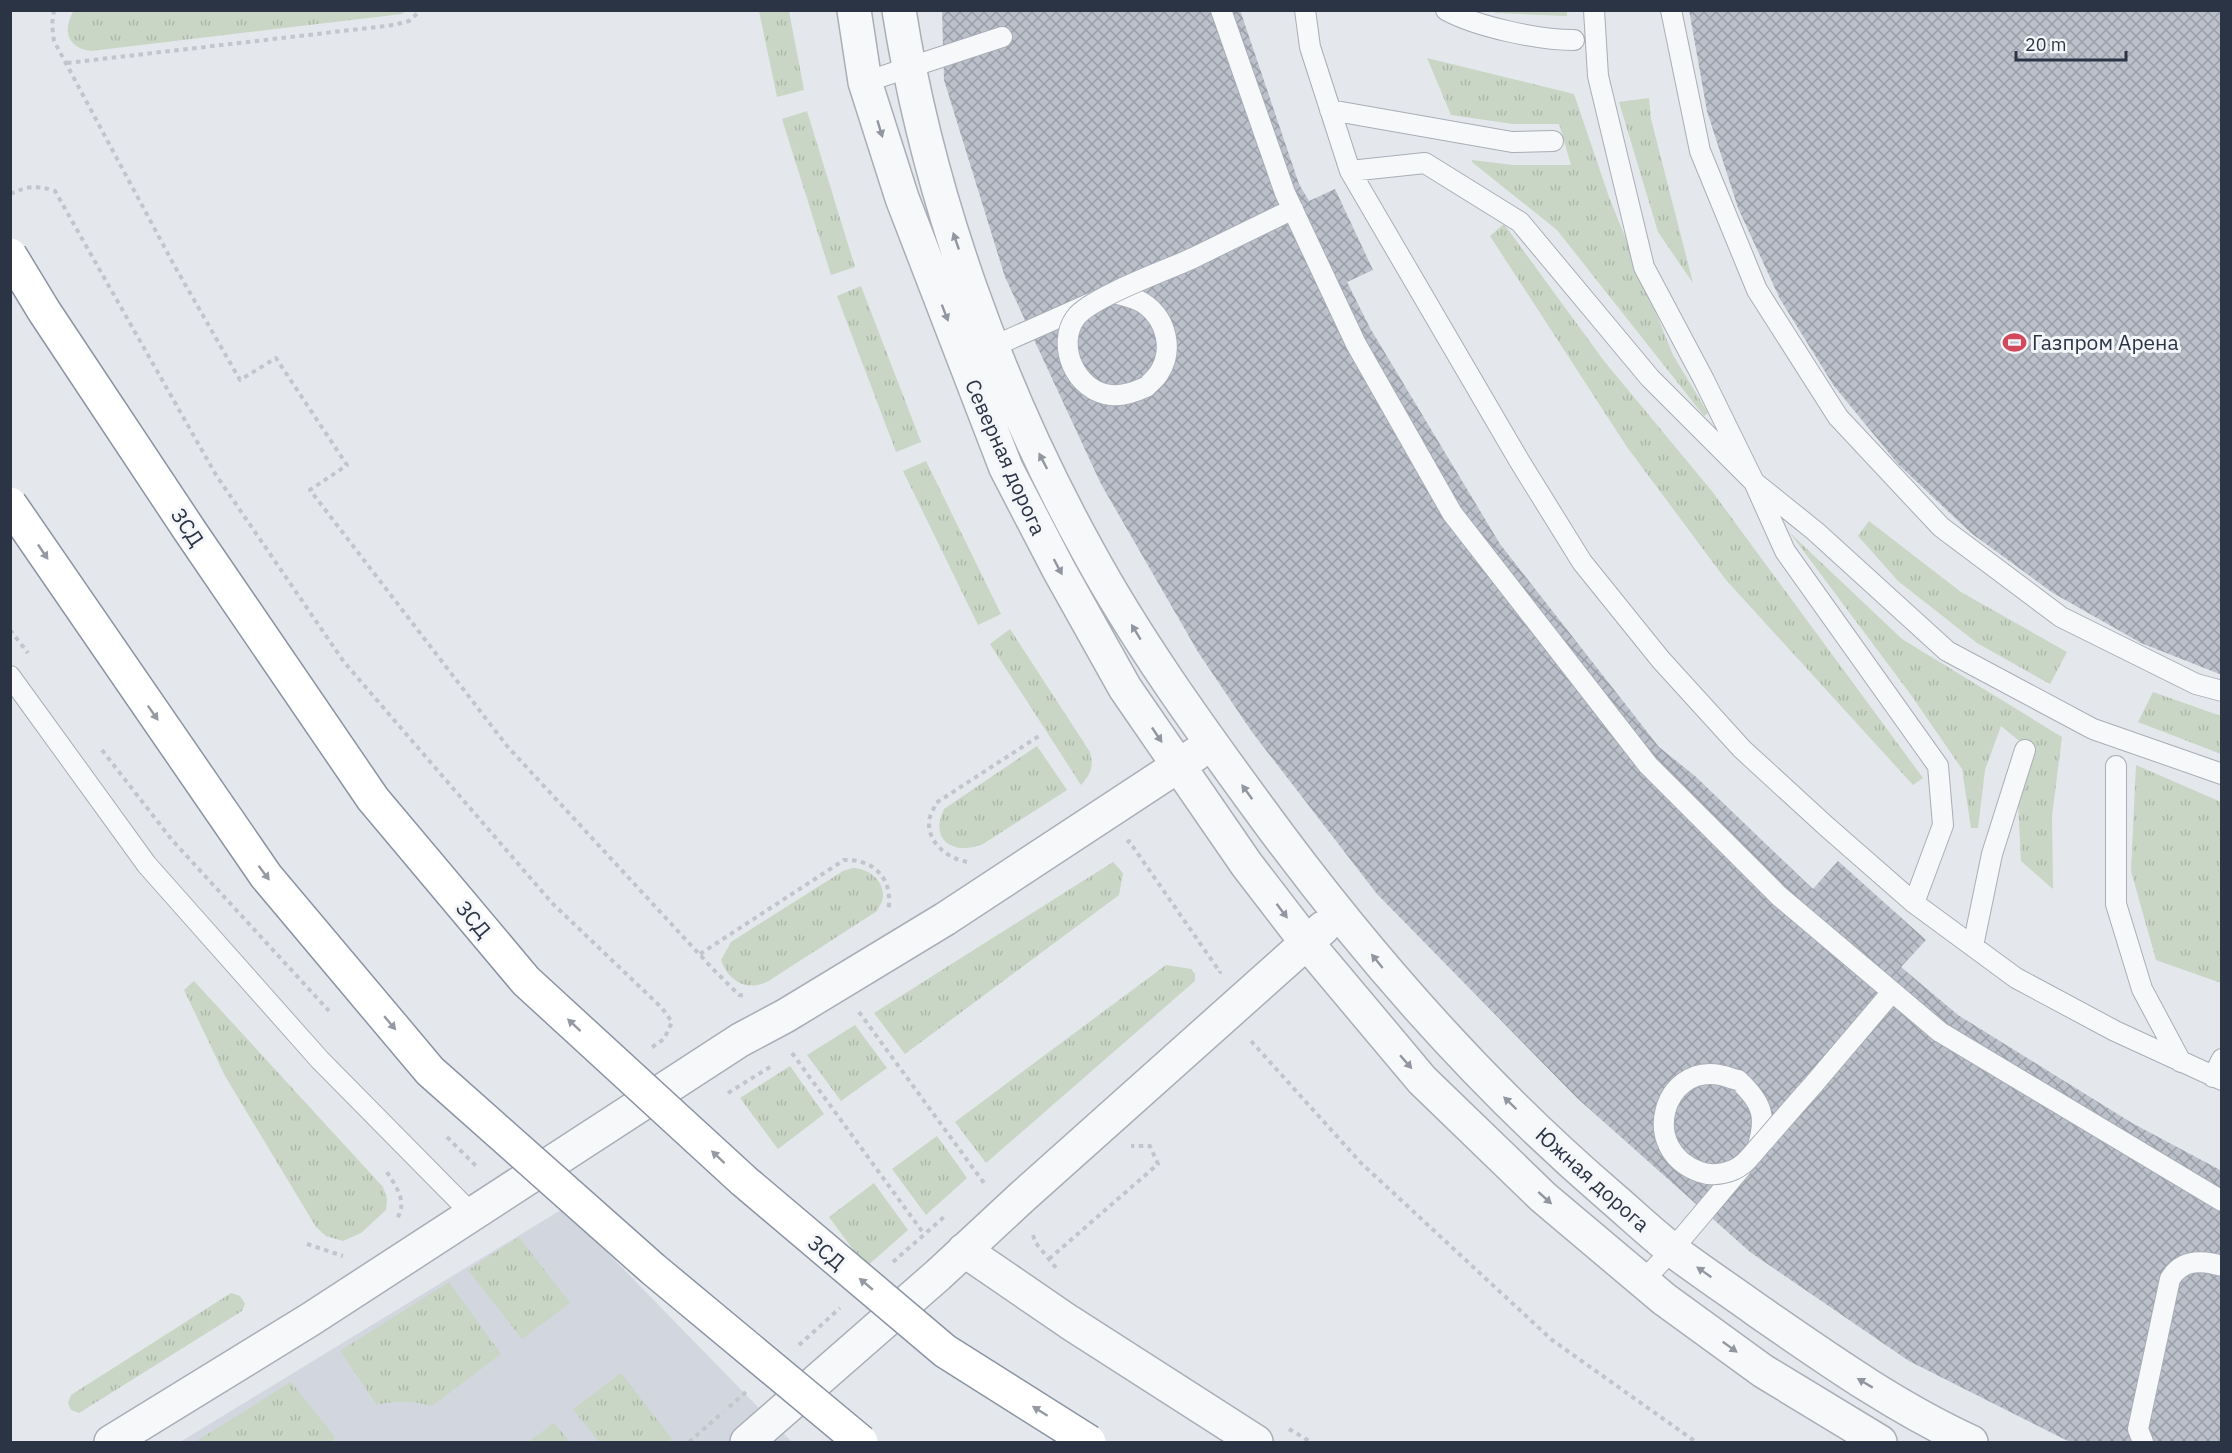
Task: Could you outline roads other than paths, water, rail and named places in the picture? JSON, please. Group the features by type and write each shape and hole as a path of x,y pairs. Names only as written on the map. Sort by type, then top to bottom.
{"highway":[{"name":"ЗСД","path":"10,255 44,311 184,522 373,799 526,981 744,1181 945,1351 1089,1443"},
{"path":"10,504 266,876 430,1071 653,1269 861,1443"}],"street":[{"name":"Северная дорога","path":"854,10 865,82 902,198 977,354 1035,446 1088,552 1159,669 1282,840"},
{"name":"Северная дорога","path":"899,10 908,68 1006,468 1059,570 1125,688 1247,865 1307,943"},
{"path":"111,1443 312,1318 740,1040 785,1016 945,919 1179,767 1211,743"},
{"name":"Южная дорога","path":"1282,840 1338,914 1395,982 1482,1076 1570,1162 1672,1250 1831,1362 1944,1430 1971,1443"},
{"path":"747,1443 1338,914"},
{"path":"1307,943 1422,1080 1544,1197 1642,1282 1763,1371 1881,1443 1901,1404"},
{"path":"964,1250 1069,1322 1256,1443"}],"lane":[{"path":"1221,10 1285,193 1356,344 1452,513 1482,555 1648,765 1779,896 1940,1032 2222,1201"},
{"path":"1305,10 1310,47 1350,171 1520,462 1582,562 1661,660 1742,749 1914,903 2016,978 2115,1031 2181,1062 2219,1072"},
{"path":"1446,10 1510,32 1553,40 1574,40"},
{"path":"1594,10 1598,76 1644,267 1704,380 1785,551 1938,766 1943,825 1914,903"},
{"path":"1671,10 1700,151 1758,290 1838,417 1941,527 2061,617 2196,684 2222,691"},
{"path":"865,82 1002,37"},
{"path":"1330,110 1512,142 1553,141"},
{"path":"1350,171 1425,164 1520,222 1650,378 1754,482 1815,531 1947,651 2093,729 2222,774"},
{"path":"977,354 1114,293 1144,303 1158,316 1167,334 1167,354 1160,372 1146,387 1129,395 1109,395 1091,388 1077,375 1068,357 1068,337 1075,319 1089,305 1191,259 1293,209"},
{"path":"10,676 147,865 320,1060 472,1214"},
{"path":"1973,946 1992,854 2025,750"},
{"path":"2116,766 2116,904 2142,989 2181,1062"},
{"path":"1642,1282 1757,1149 1763,1131 1761,1111 1752,1094 1738,1080 1719,1074 1699,1076 1682,1085 1669,1100 1663,1118 1664,1137 1673,1155 1688,1168 1706,1174 1726,1173 1743,1164 1814,1085 1892,992"},
{"path":"2143,1443 2138,1429 2170,1279 2174,1272 2193,1261 2215,1264"}],"place":[{"name":"Газпром Арена","path":"2014,342"}]}
